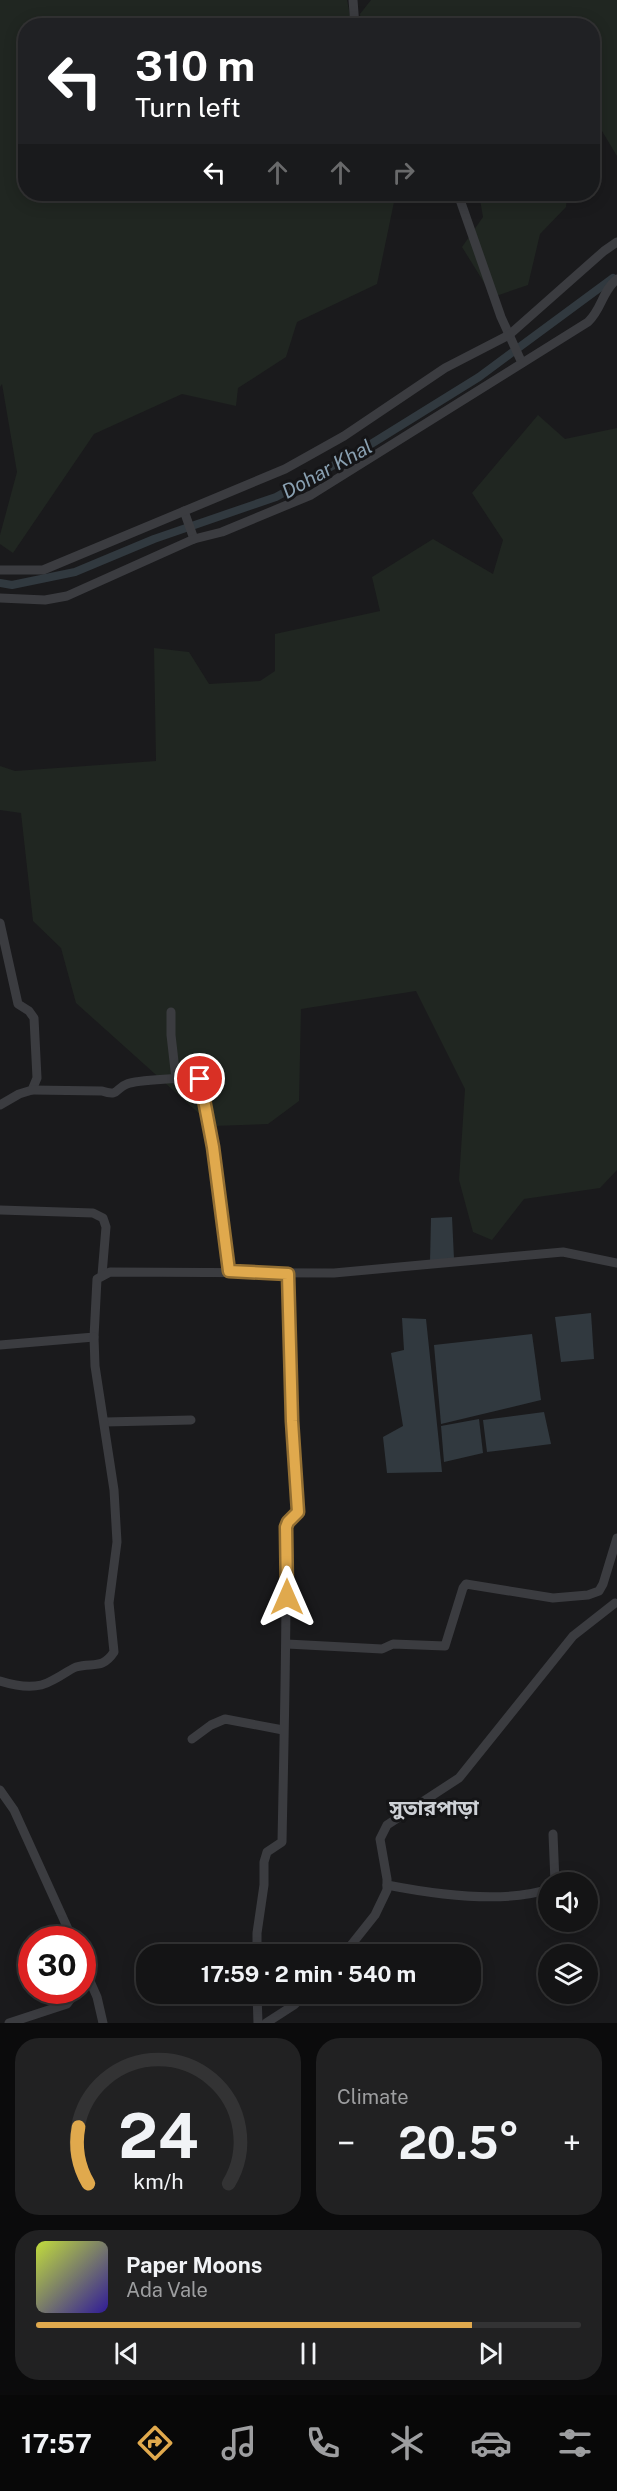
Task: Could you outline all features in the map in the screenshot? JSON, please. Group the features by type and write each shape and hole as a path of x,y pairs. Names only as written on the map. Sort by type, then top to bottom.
{"street":[{"path":"353,0 354,18"},
{"path":"460,201 509,337 521,362"},
{"path":"0,570 43,570 186,515 285,469 344,435 445,368 509,337 604,251 617,242"},
{"path":"0,598 45,600 67,596 194,537 222,532 311,495 588,322 595,316 601,298 609,286 617,279"},
{"path":"186,515 194,537"},
{"path":"0,923 18,1005 29,1011 34,1018 37,1078 32,1090"},
{"path":"171,1012 176,1079"},
{"path":"0,1105 19,1094 32,1090 111,1094 116,1093 126,1084 197,1078 201,1083 221,1198 229,1271"},
{"path":"0,1210 93,1213 103,1218 106,1227 102,1275"},
{"path":"0,1681 31,1687 48,1683 80,1666 97,1666 110,1659 114,1652 109,1603 117,1542 114,1490 95,1366 94,1337 97,1279 102,1275 110,1272 334,1273 563,1252 617,1263"},
{"path":"257,1944 264,1885 264,1862 267,1852 282,1842 283,1730 287,1644 286,1527 298,1512 292,1421 288,1274"},
{"path":"0,1345 94,1337"},
{"path":"105,1422 191,1420"},
{"path":"287,1644 382,1648 393,1644 445,1646 466,1584 553,1598 588,1595 599,1591 603,1584 617,1538"},
{"path":"352,1944 375,1915 387,1890 380,1839 387,1826 459,1778 573,1636 616,1604 599,1591"},
{"path":"192,1739 211,1725 225,1719 283,1730"},
{"path":"0,1790 14,1810 67,1926"},
{"path":"553,1834 555,1872"},
{"path":"387,1885 433,1894 486,1896 538,1890"},
{"path":"96,1995 103,2023"},
{"path":"9,2023 67,2004"},
{"path":"257,2004 258,2023"},
{"path":"266,2023 295,2004"}],"shaded area":[{"path":"0,0 347,0 351,18 18,18 18,201 394,202 377,284 297,322 286,357 238,388 236,406 182,394 94,434 13,553 0,544 0,535 17,472 2,384 0,387"},
{"path":"371,0 617,0 617,156 600,128 600,18 360,18 360,14"},
{"path":"480,201 566,201 566,207 540,234 528,285 493,297 462,247 483,217"},
{"path":"538,415 565,439 617,428 617,1170 600,1188 524,1199 492,1240 473,1232 459,1180 465,1089 416,991 301,1009 299,1101 268,1124 213,1126 76,1003 61,948 33,921 21,813 0,810 0,766 15,771 156,761 154,648 189,652 209,684 260,681 275,671 275,634 380,611 372,577 433,539 493,574 503,540 472,493"},
{"path":"452,1217 454,1259 430,1263 431,1218"},
{"path":"591,1313 594,1359 561,1362 555,1317"},
{"path":"402,1318 426,1319 442,1472 387,1473 383,1437 403,1426 391,1353 404,1350"},
{"path":"532,1334 541,1400 441,1424 434,1345"},
{"path":"544,1412 551,1444 487,1452 483,1420"},
{"path":"479,1419 483,1453 444,1462 441,1426"}],"waterway":[{"name":"Dohar Khal","path":"0,583 12,585 75,572 154,539 276,497 363,449 479,377 613,278"}],"district":[{"name":"সুতারপাড়া","path":"434,1807"}],"route":[{"path":"200,1079 221,1198 229,1271 288,1274 292,1421 298,1512 286,1527 287,1597"}]}
